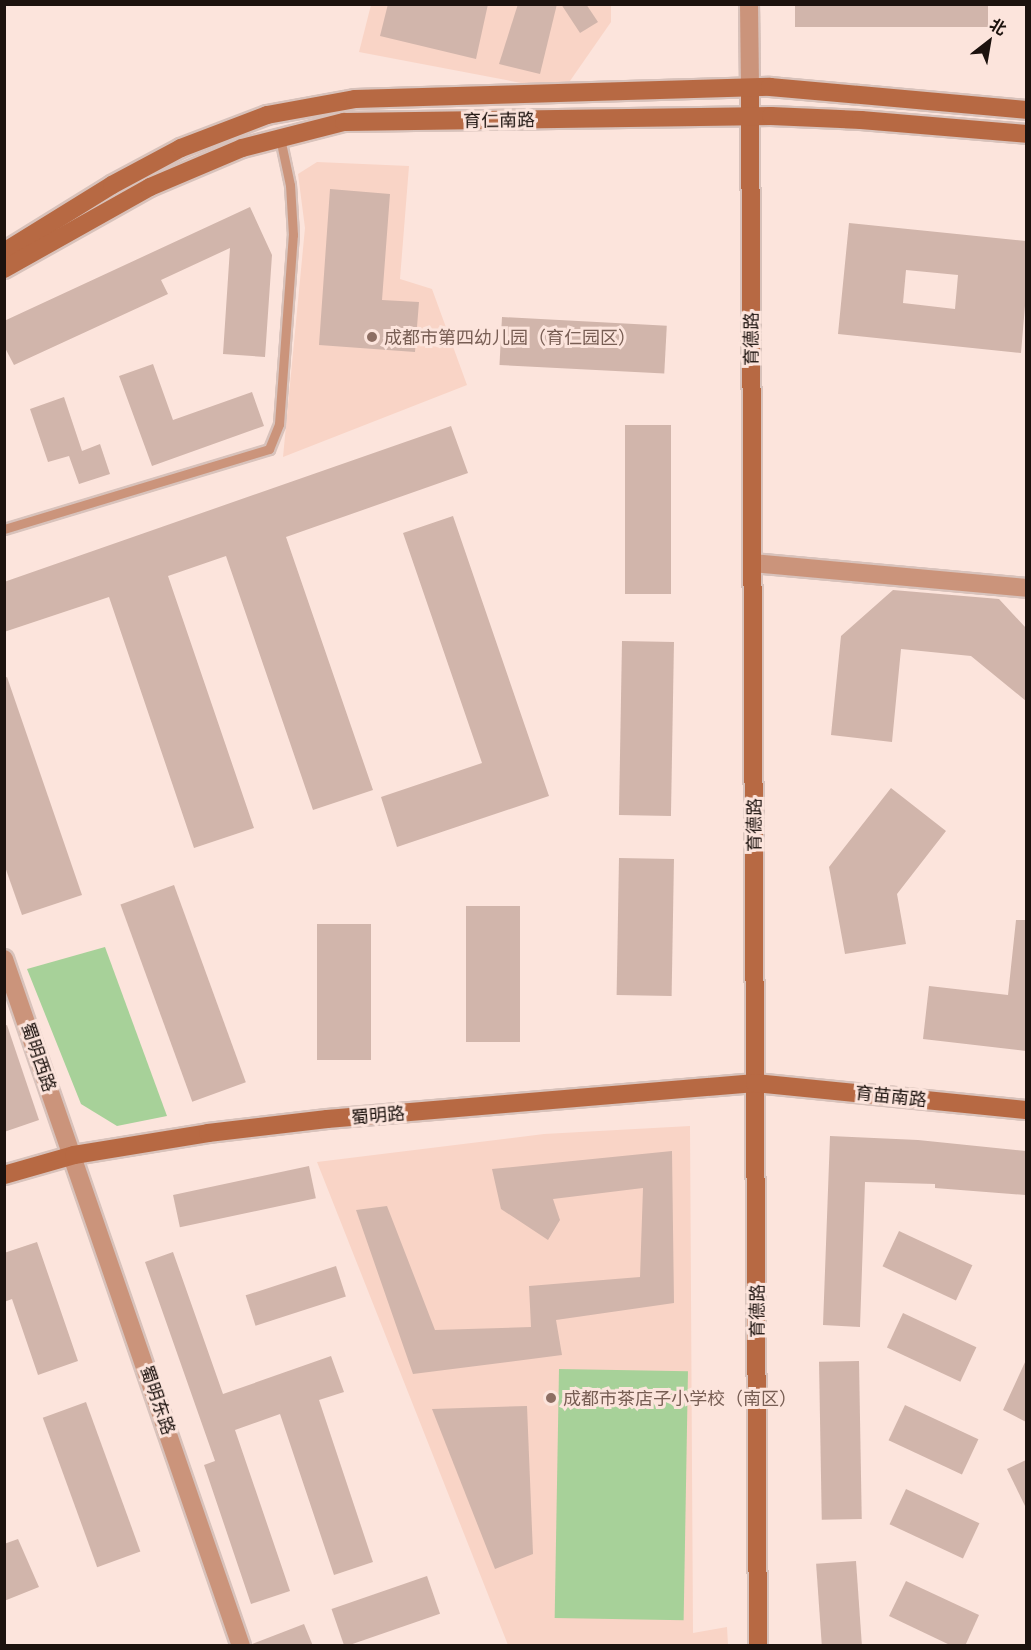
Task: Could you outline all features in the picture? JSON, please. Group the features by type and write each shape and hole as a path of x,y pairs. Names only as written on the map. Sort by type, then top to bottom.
{"street":[{"name":"育德路","path":"749,4 758,1646"},
{"path":"4,252 112,185 181,148 267,115 356,99 770,87 1026,110"},
{"name":"育仁南路","path":"4,269 150,187 242,148 344,122 750,116 861,120 1026,134"},
{"path":"753,563 1026,588"},
{"name":"蜀明西路","path":"4,958 74,1155"},
{"name":"育苗南路","path":"755,1083 1026,1110"},
{"name":"蜀明路","path":"4,1174 74,1155 208,1133 327,1119 755,1083"},
{"name":"蜀明东路","path":"74,1155 241,1646"}],"lane":[{"path":"4,529 269,449 279,424 293,235 290,185 280,138"}],"shaded area":[{"path":"371,5 611,5 611,22 563,91 359,52"},
{"name":"成都市第四幼儿园（育仁园区）","path":"317,162 409,166 400,279 432,289 467,385 283,457 305,228 298,174"},
{"name":"成都市茶店子小学校（南区）","path":"690,1126 693,1633 727,1627 728,1645 508,1645 317,1162 544,1134"}],"green space":[{"path":"105,947 167,1116 117,1126 81,1104 27,969"},
{"path":"559,1369 688,1371 684,1620 555,1618"}],"building":[{"path":"388,4 488,4 476,59 380,36"},
{"path":"518,4 557,4 540,74 499,64"},
{"path":"561,4 586,4 598,22 580,33"},
{"path":"795,4 988,4 988,27 795,27"},
{"path":"330,189 390,194 382,300 419,302 415,352 319,345"},
{"path":"250,207 272,255 265,357 223,354 230,248 161,280 168,294 14,365 4,346 4,321"},
{"path":"849,223 1026,241 1026,294 1021,353 838,334","holes":["906,270 958,275 955,309 903,303"]},
{"path":"502,317 667,326 664,374 499,365"},
{"path":"153,364 173,420 252,392 264,426 152,466 119,376"},
{"path":"64,397 82,451 100,444 110,474 79,484 69,456 48,462 30,409"},
{"path":"625,425 671,425 671,594 625,594"},
{"path":"451,426 468,473 286,537 373,790 313,810 226,556 168,576 254,828 194,848 109,597 4,632 4,582"},
{"path":"453,516 549,796 397,847 381,797 482,763 403,533"},
{"path":"893,590 999,599 1026,628 1026,701 971,656 901,649 892,742 831,735 841,636"},
{"path":"622,641 674,642 671,816 619,815"},
{"path":"7,677 82,895 22,915 4,864 4,678"},
{"path":"891,788 946,831 897,894 906,944 845,954 829,867"},
{"path":"619,858 674,859 672,996 617,995"},
{"path":"174,885 246,1082 192,1102 120,904"},
{"path":"466,906 520,906 520,1042 466,1042"},
{"path":"1016,920 1026,920 1026,1051 923,1039 929,986 1008,995"},
{"path":"317,924 371,924 371,1060 317,1060"},
{"path":"7,1025 39,1120 4,1132 4,1026"},
{"path":"830,1136 918,1140 1026,1151 1026,1195 935,1188 935,1184 865,1182 860,1327 823,1325"},
{"path":"672,1151 674,1303 556,1320 562,1355 413,1374 356,1210 387,1206 435,1330 531,1327 529,1286 640,1277 643,1188 553,1199 560,1220 548,1240 501,1209 492,1169"},
{"path":"309,1166 316,1198 180,1227 173,1195"},
{"path":"899,1231 972,1265 956,1301 883,1266"},
{"path":"37,1242 78,1361 38,1375 12,1299 4,1302 4,1253"},
{"path":"173,1252 223,1394 331,1356 344,1392 319,1400 373,1562 334,1575 280,1414 235,1430 290,1591 251,1604 204,1465 215,1461 145,1262"},
{"path":"336,1266 346,1296 256,1326 246,1295"},
{"path":"903,1313 976,1347 960,1382 887,1347"},
{"path":"1026,1360 1026,1422 1003,1410"},
{"path":"859,1361 862,1519 822,1520 819,1362"},
{"path":"86,1402 140,1551 97,1567 43,1418"},
{"path":"905,1405 978,1439 962,1475 889,1440"},
{"path":"527,1406 533,1554 495,1569 432,1409"},
{"path":"1026,1460 1026,1508 1007,1469"},
{"path":"906,1489 979,1523 963,1559 890,1524"},
{"path":"18,1539 39,1587 4,1601 4,1544"},
{"path":"856,1561 862,1646 822,1646 816,1564"},
{"path":"427,1576 440,1614 344,1646 332,1609"},
{"path":"906,1581 979,1615 965,1646 952,1646 889,1616"},
{"path":"304,1624 313,1646 252,1646 252,1644"}],"place":[{"name":"成都市第四幼儿园（育仁园区）","path":"372,337"},
{"name":"成都市茶店子小学校（南区）","path":"551,1398"}]}
